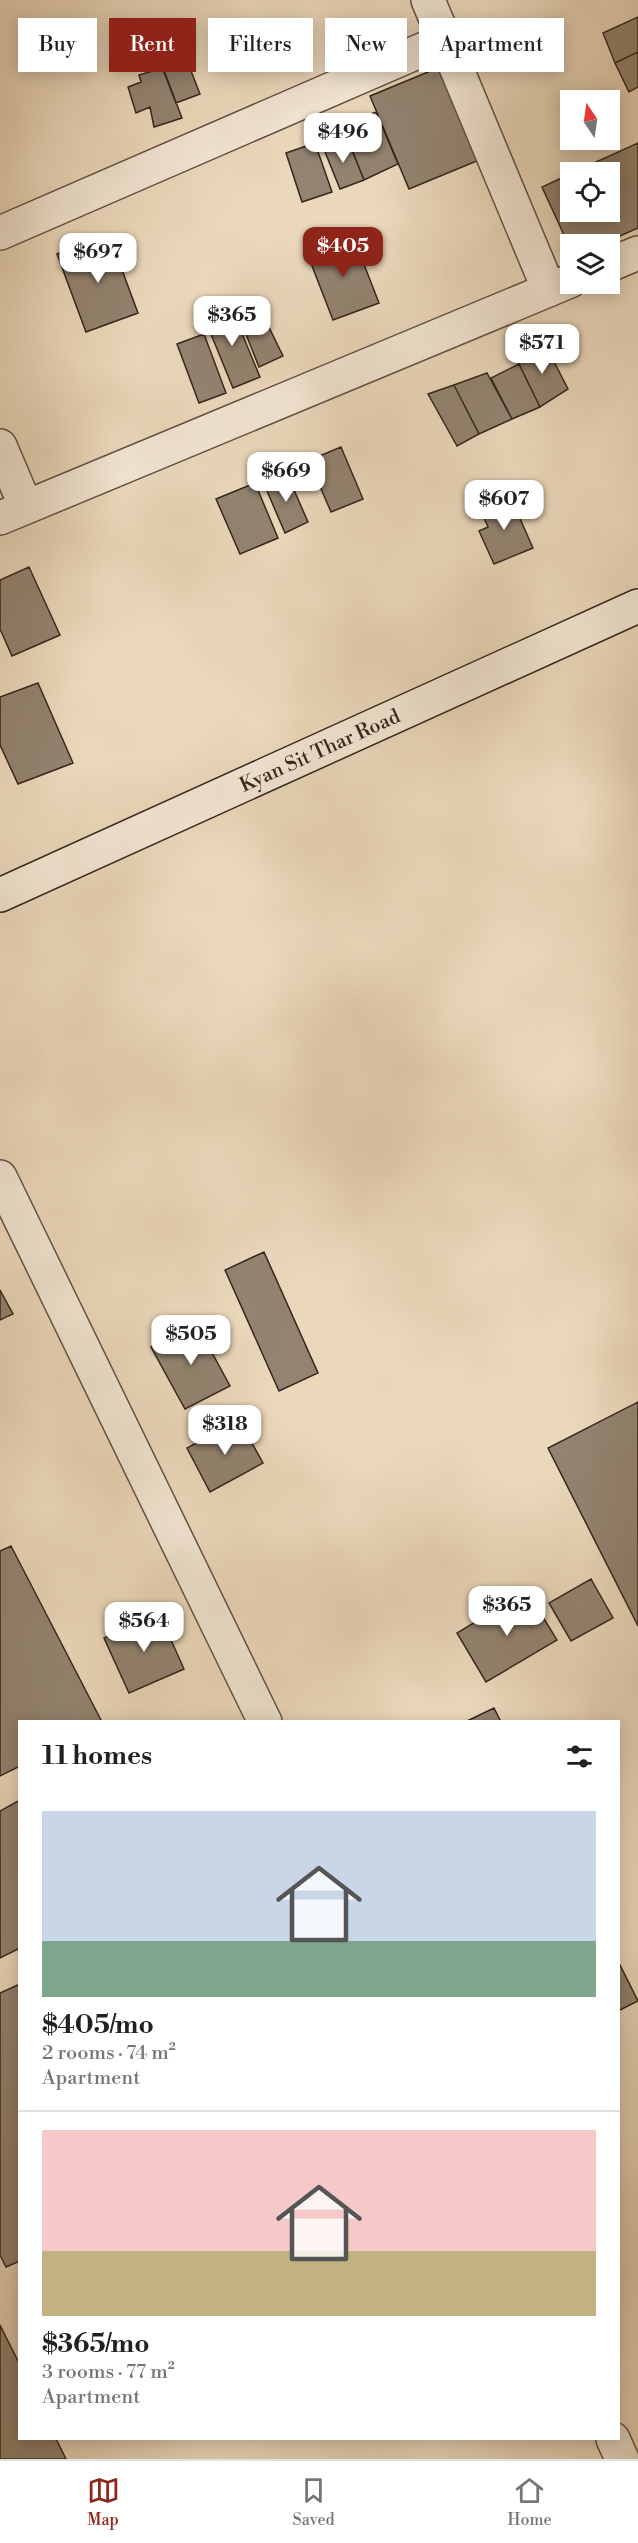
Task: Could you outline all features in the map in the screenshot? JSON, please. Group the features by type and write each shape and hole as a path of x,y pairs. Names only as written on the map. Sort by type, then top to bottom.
{"street":[{"path":"428,0 436,18"},
{"path":"0,233 419,51"},
{"path":"0,446 13,512 559,286 460,72"},
{"path":"620,260 638,253"},
{"name":"Kyan Sit Thar Road","path":"0,895 638,606"},
{"path":"0,1177 264,1720"},
{"path":"613,2440 622,2459"}],"building":[{"path":"638,17 638,52 615,63 603,33"},
{"path":"638,52 638,87 629,92 615,63"},
{"path":"164,72 191,72 200,94 176,103"},
{"path":"165,72 182,118 154,127 150,107 136,113 128,87 141,82 139,75"},
{"path":"428,72 442,72 479,160 409,189 370,96"},
{"path":"376,112 398,164 364,180 342,125"},
{"path":"347,138 364,180 340,189 323,147"},
{"path":"315,143 332,192 302,202 286,153"},
{"path":"638,143 638,228 620,236 620,234 564,234 542,187 560,179 560,222 620,222 620,162 596,162"},
{"path":"109,235 138,313 86,332 57,254"},
{"path":"353,236 379,303 333,320 307,253"},
{"path":"258,305 283,356 259,367 238,314"},
{"path":"231,307 260,377 233,388 204,317"},
{"path":"204,334 226,393 199,403 177,344"},
{"path":"545,344 568,389 540,407 516,358"},
{"path":"519,364 540,407 512,419 491,378"},
{"path":"487,373 512,419 479,434 454,385"},
{"path":"454,385 479,434 457,446 428,394"},
{"path":"341,447 363,499 331,512 315,475 323,472 317,457"},
{"path":"287,474 308,522 285,533 264,484"},
{"path":"255,483 278,538 240,554 216,499"},
{"path":"510,496 533,548 494,564 479,531 488,527 480,509"},
{"path":"29,567 60,635 12,656 0,629 0,580"},
{"path":"38,683 73,763 18,784 0,745 0,697"},
{"path":"264,1252 318,1373 279,1391 225,1270"},
{"path":"0,1290 13,1314 0,1320"},
{"path":"196,1323 230,1386 185,1409 151,1347"},
{"path":"638,1402 638,1626 548,1448"},
{"path":"239,1420 263,1463 210,1492 187,1448"},
{"path":"11,1546 101,1720 18,1720 18,1767 0,1776 0,1551"},
{"path":"591,1579 613,1618 571,1641 549,1603"},
{"path":"527,1591 557,1640 486,1682 457,1633"},
{"path":"159,1613 184,1669 129,1693 104,1638"},
{"path":"494,1708 500,1720 469,1720"},
{"path":"18,1801 18,1949 0,1958 0,1811"},
{"path":"620,1965 638,2001 620,2010"},
{"path":"18,1985 18,2262 6,2267 0,2255 0,1993"},
{"path":"0,2325 18,2361 18,2440 56,2440 66,2459 0,2459"}]}
